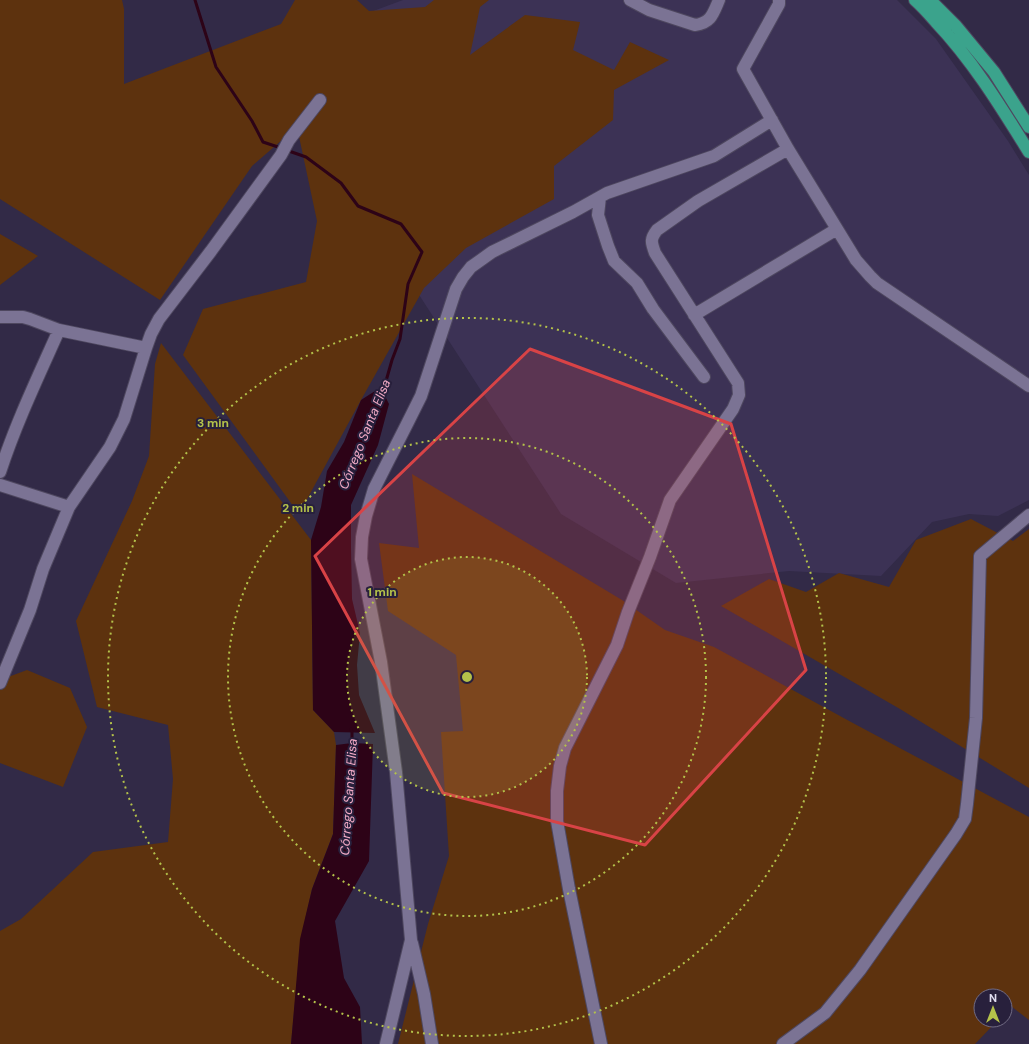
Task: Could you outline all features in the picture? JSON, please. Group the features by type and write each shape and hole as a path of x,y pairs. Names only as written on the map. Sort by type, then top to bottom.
{"highway":[{"path":"915,0 947,33 972,64 1029,152"},
{"path":"930,0 956,26 994,72 1029,127"},
{"path":"996,99 1005,90"}],"lane":[{"path":"630,0 649,10 695,25 706,22 712,17 719,0"},
{"path":"779,0 779,4 743,68 788,149 856,260 877,283 1029,386"},
{"path":"0,683 30,610 69,506 110,447 124,419 146,348 159,319 211,251 280,155 289,140 320,100"},
{"path":"432,1044 424,994 411,940 396,772 381,662 361,559 362,537 366,516 374,489 421,396 456,289 462,277 471,267 492,252 573,212 606,193 714,156 772,120"},
{"path":"601,1044 569,889 557,821 557,791 560,766 565,748 617,645 670,500 733,409 739,395 738,383 655,253 651,241 652,236 698,201 788,149"},
{"path":"600,197 598,216 614,261 637,283 654,309 704,377"},
{"path":"694,315 838,229"},
{"path":"0,318 23,317 59,330 146,348"},
{"path":"0,472 8,447 59,330"},
{"path":"0,485 69,506"},
{"path":"783,1044 825,1014 860,970 965,819 976,718 980,556 1029,515"},
{"path":"386,1044 411,940"}],"highlighted area":[{"path":"530,349 731,424 806,670 645,845 443,793 315,556"}],"shaded area":[{"path":"0,0 122,0 124,9 124,84 281,24 295,0 357,0 369,11 425,7 434,0 489,0 480,7 470,55 525,15 580,22 573,50 614,70 630,42 669,60 614,90 613,120 554,166 554,199 466,248 424,288 299,514 183,355 203,309 306,282 317,221 297,127 252,166 160,300 0,199"},
{"path":"403,0 897,0 936,39 1008,141 1029,175 1029,500 998,516 969,514 932,522 881,576 789,571 676,583 561,514 322,145 341,23"},
{"path":"0,234 38,256 0,285"},
{"path":"161,343 311,540 313,710 334,732 336,745 333,834 312,889 301,939 291,1044 0,1044 0,931 21,919 93,852 168,842 173,779 168,725 97,707 76,621 132,501 149,456 155,364"},
{"path":"412,474 622,600 665,630 714,647 1029,817 1029,1020 1013,1008 1013,988 973,988 973,1028 990,1028 975,1044 398,1044 428,924 449,856 441,732 463,731 456,655 388,611 379,543 419,548"},
{"path":"971,519 1013,541 1029,529 1029,788 900,709 721,606 769,579 806,592 839,573 889,587 916,540"},
{"path":"27,670 70,688 87,727 63,787 0,763 0,680"}],"water":[{"path":"375,391 383,392 389,404 378,445 351,505 351,548 352,599 360,633 357,665 359,695 375,733 334,732 313,710 311,540 321,507 327,471 344,442 361,400"},
{"path":"352,743 373,744 369,861 335,921 344,978 360,1007 362,1044 291,1044 300,939 312,889 333,834 336,745"}],"waterway":[{"name":"Córrego Santa Elisa","path":"195,0 216,67 252,121 263,142 281,148"},
{"name":"Córrego Santa Elisa","path":"286,150 306,157 341,183 358,206 401,224 422,252 408,284 400,339 382,395"},
{"name":"Córrego Santa Elisa","path":"351,729 352,747"}]}
